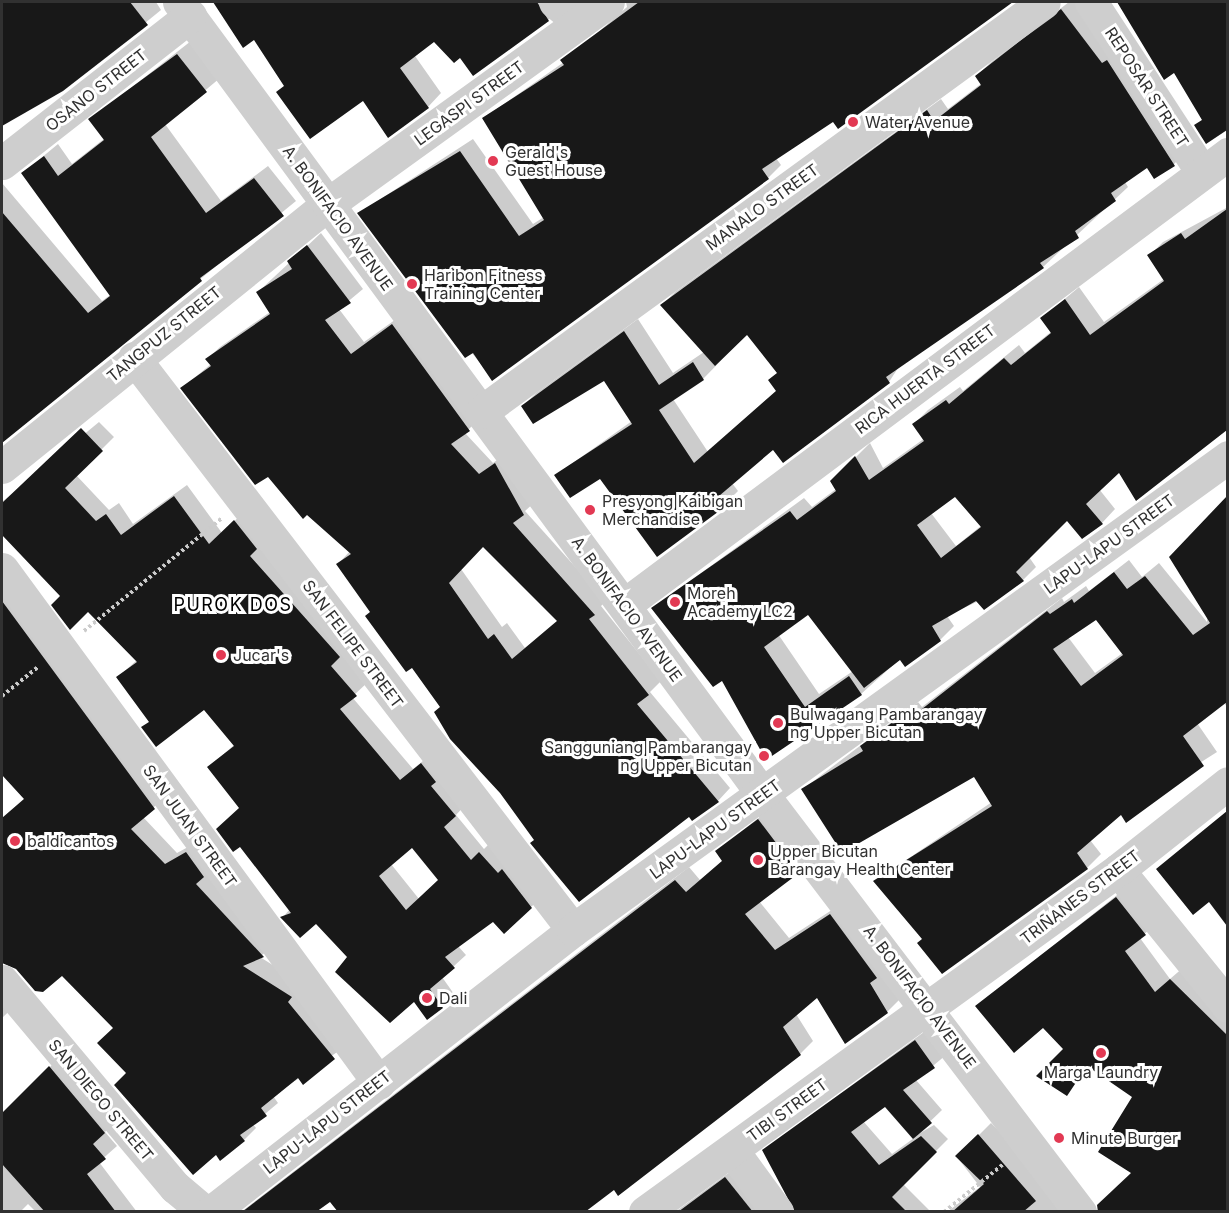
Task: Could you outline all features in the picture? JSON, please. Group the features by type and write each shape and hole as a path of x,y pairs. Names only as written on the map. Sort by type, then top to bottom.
{"street":[{"path":"555,2 579,22"},
{"name":"LEGASPI STREET","path":"328,204 608,2"},
{"name":"MANALO STREET","path":"481,412 1044,2"},
{"name":"REPOSAR STREET","path":"1091,2 1215,163"},
{"name":"A. BONIFACIO AVENUE","path":"185,9 763,795 929,1008 1080,1212"},
{"name":"OSANO STREET","path":"2,163 185,9"},
{"name":"RICA HUERTA STREET","path":"624,605 1215,163"},
{"name":"TANGPUZ STREET","path":"2,467 134,358 328,204"},
{"name":"SAN FELIPE STREET","path":"134,358 573,930"},
{"name":"LAPU-LAPU STREET","path":"211,1212 573,930 763,795 1227,457"},
{"name":"SAN JUAN STREET","path":"2,569 379,1083"},
{"name":"TRIÑANES STREET","path":"929,1008 1118,870 1227,783"},
{"path":"1118,870 1227,1006"},
{"name":"SAN DIEGO STREET","path":"2,981 175,1187 206,1212"},
{"name":"TIBI STREET","path":"645,1212 929,1008"},
{"path":"732,1149 777,1212"}],"path":[{"path":"2,696 243,500"},
{"path":"944,1212 1031,1143"}],"building":[{"path":"2,2 130,2 148,25 63,91 2,126"},
{"path":"213,2 537,2 549,21 473,76 460,58 454,63 434,42 400,68 429,108 388,138 363,101 310,139 276,92 284,86 254,40 243,48"},
{"path":"639,2 1013,2 838,129 833,122 762,169 769,179 492,381 473,353 465,358 357,213 460,151 519,236 544,220 482,118 564,65 560,60"},
{"path":"1117,2 1227,2 1227,130 1206,144 1194,125 1202,120 1174,73 1164,80"},
{"path":"1061,9 1102,63 1107,60 1175,166 1154,179 1147,168 1111,193 1116,201 1075,231 1079,238 1040,263 1044,268 886,377 890,383 783,463 773,450 719,496 726,506 657,557 600,479 570,498 554,475 632,424 604,381 533,424 521,406 624,331 659,385 693,362 704,380 659,410 694,463 776,391 768,380 777,373 747,335 715,366 660,305 927,110 934,121 981,85 975,76"},
{"path":"177,54 207,92 151,137 206,213 254,178 284,216 200,278 202,281 2,443 2,212 88,313 110,296 21,173 44,156 58,176 104,140 88,119"},
{"path":"1227,209 1227,430 1136,501 1119,473 1086,504 1103,524 1082,539 1067,521 1016,572 1024,581 984,610 976,601 932,626 941,641 905,667 900,660 864,688 808,615 764,647 805,707 849,676 862,695 766,760 722,681 713,687 651,608 790,511 797,520 836,491 830,481 855,456 869,480 924,441 912,424 946,400 949,404 1004,358 1011,365 1051,333 1040,318 1065,299 1090,335 1164,281 1147,255 1181,233 1185,239","holes":["955,497 981,527 941,558 917,525"]},
{"path":"307,245 351,303 325,320 351,354 392,324 470,431 451,444 479,474 495,463 524,515 513,523 595,615 589,619 649,695 637,704 719,802 692,821 689,817 579,902 530,843 534,840 500,793 450,739 434,712 440,707 412,668 406,672 365,616 370,612 336,564 351,554 307,515 303,519 268,477 255,485 180,388 211,366 205,359 270,314 256,292 292,269 287,261","holes":["483,547 557,621 512,659 494,634 488,639 449,583"]},
{"path":"81,428 103,451 65,488 96,521 106,514 121,535 174,496 209,544 234,520 257,549 250,556 340,657 331,666 357,696 340,709 400,780 421,763 436,782 431,786 456,816 444,827 471,860 479,852 498,873 502,869 532,908 504,934 493,922 445,957 455,968 430,989 443,1008 427,1020 414,1002 390,1023 335,972 347,957 316,924 300,938 280,917 291,913 240,847 233,852 216,829 239,808 207,767 234,746 204,710 156,747 141,727 149,722 116,677 137,662 88,612 70,630 51,605 60,596 2,535 2,503","holes":["412,848 438,880 406,910 379,876"]},
{"path":"1227,496 1227,702 1183,736 1204,766 1126,823 1121,815 1077,853 1088,869 942,974 917,943 922,939 873,881 992,806 974,777 842,853 801,789 863,751 860,746 904,714 908,720 1047,611 1050,614 1072,599 1074,603 1114,572 1127,589 1145,576 1193,635 1210,623 1169,557","holes":["1096,620 1123,655 1081,686 1053,649"]},
{"path":"2,601 155,809 131,829 165,864 186,852 204,877 196,884 264,957 243,966 292,997 288,1002 335,1059 303,1085 298,1078 261,1108 267,1116 240,1135 245,1141 220,1161 216,1155 193,1175 114,1085 126,1073 97,1043 113,1028 62,976 43,992 35,991 16,969 2,963 2,818 24,799 2,775"},
{"path":"1227,811 1227,926 1209,902 1193,915 1156,869"},
{"path":"758,819 799,873 745,914 775,950 830,914 877,978 870,983 888,1013 845,1044 817,998 783,1027 801,1055 618,1196 614,1190 585,1212 338,1212 330,1202 316,1212 242,1212 675,880 686,892 722,861 715,851"},
{"path":"1116,897 1146,935 1125,951 1155,992 1170,979 1227,1035 1227,1212 1098,1212 1097,1205 1131,1173 1098,1152 1132,1097 1087,1066 1067,1096 1036,1076 1063,1049 1043,1028 1014,1053 975,1006"},
{"path":"915,1040 935,1068 903,1090 932,1123 913,1139 885,1107 851,1132 879,1165 921,1136 937,1152 892,1197 907,1212 795,1212 762,1150"},
{"path":"49,1066 105,1133 93,1144 106,1159 87,1174 116,1212 45,1212 2,1164 2,1113"},
{"path":"978,1134 1036,1201 1023,1212 952,1212 984,1184 955,1156"},
{"path":"725,1177 753,1212 678,1212"}],"place":[{"name":"Water Avenue","path":"853,122"},
{"name":"Gerald's Guest House","path":"493,161"},
{"name":"Haribon Fitness Training Center","path":"412,284"},
{"name":"Presyong Kaibigan Merchandise","path":"590,510"},
{"name":"Moreh Academy LC2","path":"675,602"},
{"name":"Jucar's","path":"221,655"},
{"name":"Bulwagang Pambarangay ng Upper Bicutan","path":"778,723"},
{"name":"Sangguniang Pambarangay ng Upper Bicutan","path":"764,756"},
{"name":"baldicantos","path":"15,841"},
{"name":"Upper Bicutan Barangay Health Center","path":"758,860"},
{"name":"Dali","path":"427,998"},
{"name":"Marga Laundry","path":"1101,1053"},
{"name":"Minute Burger","path":"1059,1138"}],"district":[{"name":"PUROK DOS","path":"233,605"}]}
